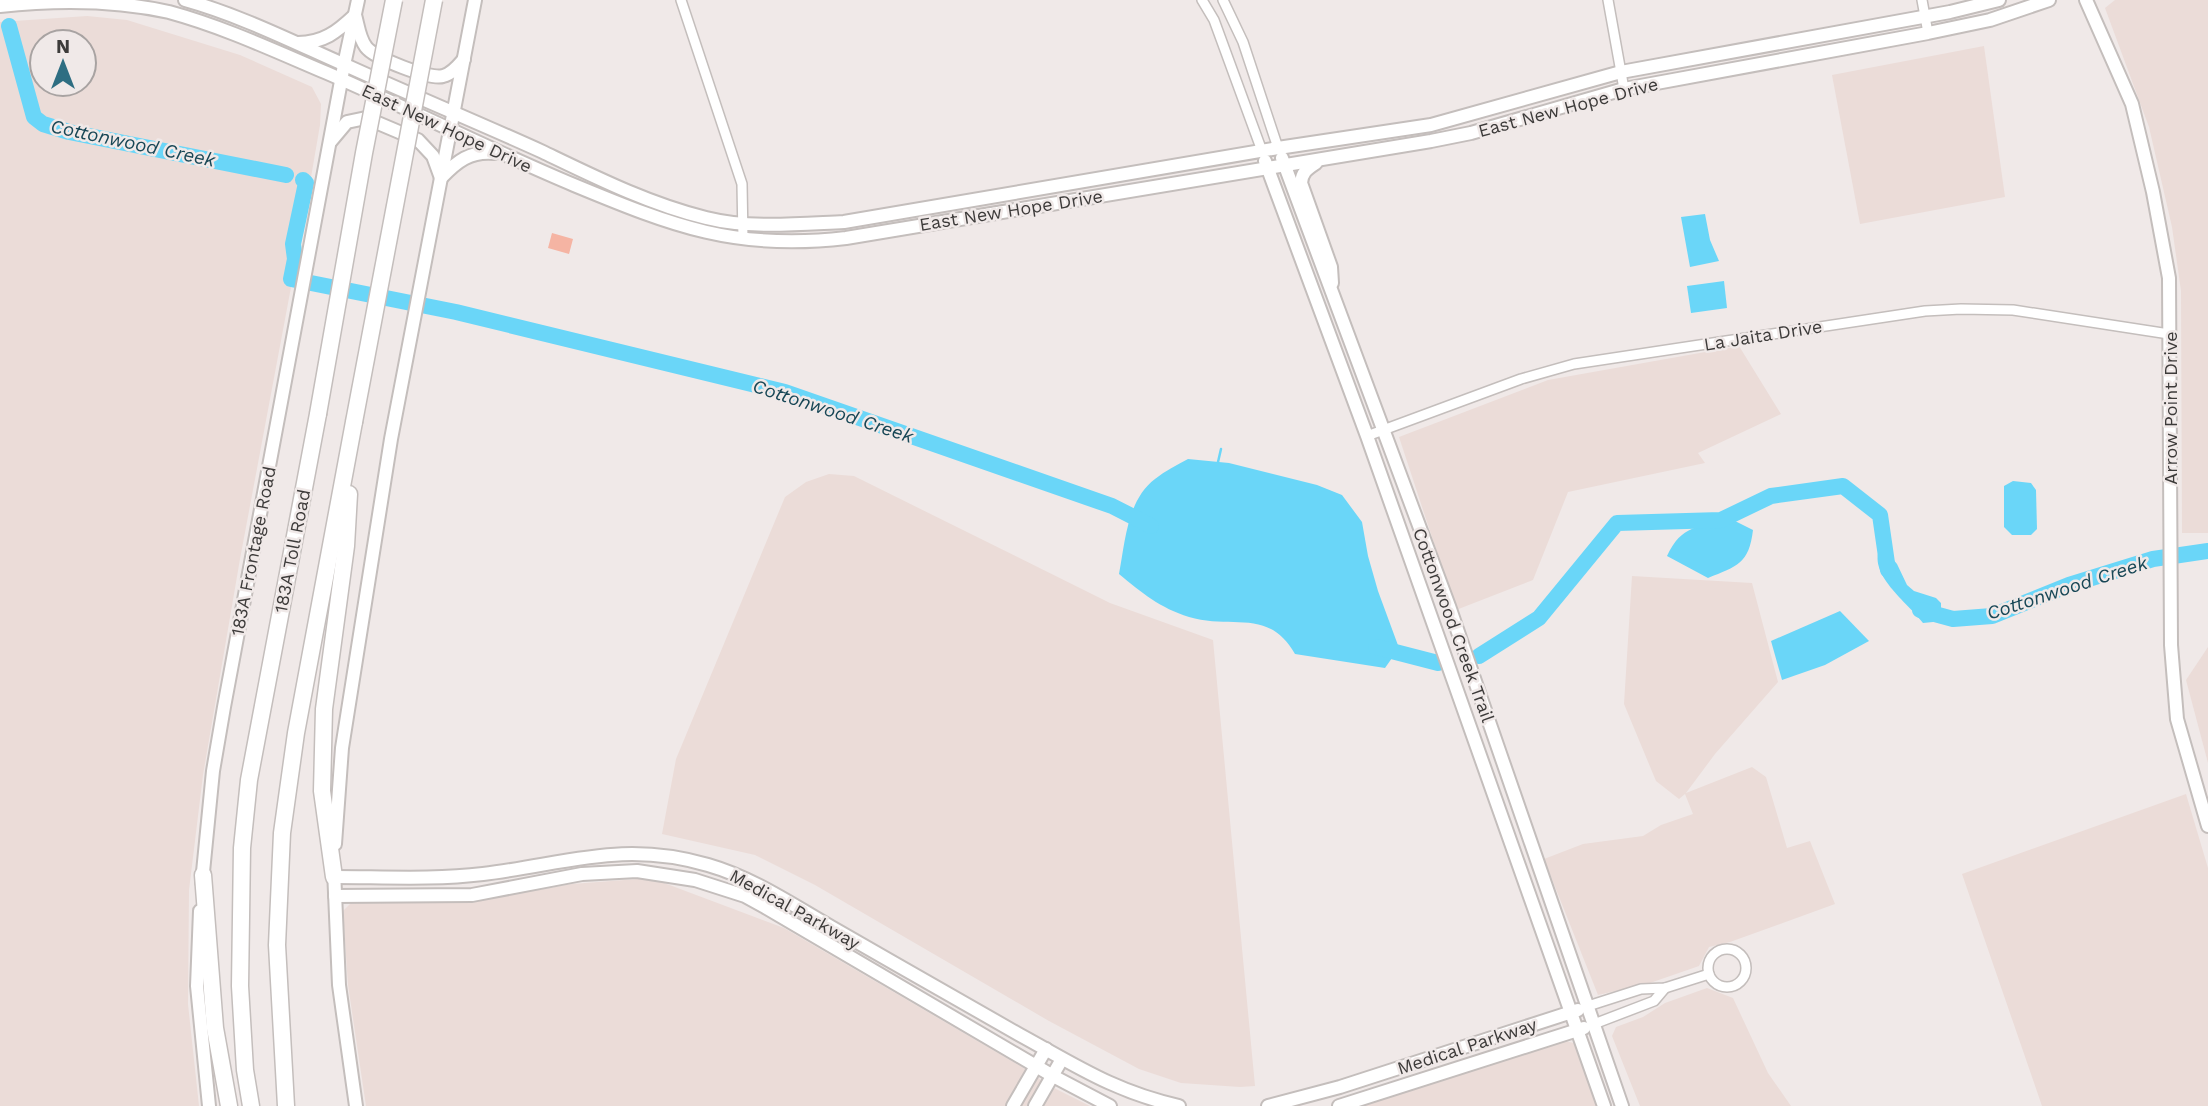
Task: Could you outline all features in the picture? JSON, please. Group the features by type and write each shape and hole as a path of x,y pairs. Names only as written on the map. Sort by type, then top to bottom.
{"highway":[{"name":"183A Toll Road","path":"251,1106 240,986 242,848 249,780 394,0"},
{"name":"183A Toll Road","path":"286,1106 277,945 282,833 296,733 434,0"},
{"path":"334,877 322,791 324,709 346,546 354,422"},
{"path":"203,875 215,1028 229,1106"}],"street":[{"name":"East New Hope Drive","path":"0,6 36,1 75,0 167,12 228,32 341,79 500,154 670,223 708,234 780,243 817,241 997,213 1471,133 1625,89 1990,20 2049,0"},
{"name":"East New Hope Drive","path":"185,0 210,7 296,43 604,181 668,206 707,218 744,223 797,225 844,222 1278,148 1431,125 1621,72 1999,0"},
{"name":"183A Frontage Road","path":"209,1106 197,986 203,875 213,771 341,79 358,0"},
{"path":"356,1106 339,985 334,877 342,748 391,439 475,0"},
{"path":"681,0 743,184 743,239"},
{"path":"1202,0 1214,20 1262,151"},
{"path":"1223,0 1243,42 1278,148"},
{"path":"1608,0 1625,89"},
{"path":"1923,0 1928,33"},
{"name":"Arrow Point Drive","path":"2086,0 2133,104 2154,192 2169,278 2171,645 2177,719 2208,826"},
{"path":"296,43 325,39 341,29 355,15 366,48 377,56 433,77 445,76 455,70 464,58"},
{"path":"329,145 347,122 366,118 426,146 441,178"},
{"name":"Cottonwood Creek Trail","path":"1278,148 1449,606 1622,1106"},
{"name":"Cottonwood Creek Trail","path":"1262,151 1367,436 1604,1106"},
{"path":"441,178 463,158 480,152 500,154"},
{"path":"1320,160 1305,170 1301,183 1331,267 1333,297"},
{"path":"997,213 1002,195"},
{"name":"La Jaita Drive","path":"1367,436 1521,379 1574,364 1925,311 2013,310 2169,334"},
{"name":"Medical Parkway","path":"334,877 482,875 580,857 628,853 658,855 708,865 752,881 1105,1083 1154,1101 1178,1106"},
{"path":"580,857 582,874"},
{"name":"Medical Parkway","path":"335,896 472,895 582,874 637,871 695,880 745,896 1053,1076 1110,1106"},
{"path":"808,932 817,919"},
{"path":"1720,950 1736,952 1745,965 1741,980 1732,986 1721,986 1709,974 1707,968 1711,957 1720,950"},
{"name":"Medical Parkway","path":"1268,1106 1340,1087 1642,989 1665,988 1709,974"},
{"name":"Medical Parkway","path":"1342,1105 1594,1024 1654,1001 1665,988"},
{"path":"1013,1106 1046,1049"},
{"path":"1035,1106 1062,1059"},
{"path":"1340,1087 1342,1105"}],"shaded area":[{"path":"2115,0 2208,0 2208,533 2182,533 2181,291 2172,227 2149,127 2105,8"},
{"path":"87,16 127,20 240,55 312,87 321,104 320,125 203,775 189,890 188,1004 199,1106 0,1106 0,22"},
{"path":"1984,46 2005,197 1860,224 1832,75"},
{"path":"552,233 573,239 569,254 548,248"},
{"path":"1739,346 1781,414 1698,453 1705,463 1568,492 1533,580 1456,610 1399,437 1548,380"},
{"path":"829,474 854,476 1110,603 1213,640 1255,1086 1181,1083 1139,1069 1049,1021 815,885 755,855 662,834 676,759 785,497 806,482"},
{"path":"1632,576 1752,583 1778,682 1715,754 1686,793 1752,767 1766,777 1787,848 1810,841 1835,904 1709,947 1699,966 1650,983 1598,995 1544,859 1583,844 1643,836 1661,825 1693,814 1685,794 1679,799 1656,781 1624,704"},
{"path":"2208,647 2208,763 2186,680"},
{"path":"2186,794 2208,868 2208,1106 2042,1106 1962,874"},
{"path":"651,878 784,928 1052,1087 1090,1106 366,1106 348,985 343,911 351,903 470,902 572,884"},
{"path":"1707,988 1733,998 1768,1073 1791,1106 1640,1106 1612,1036 1616,1027 1643,1017 1665,1003"},
{"path":"1560,1040 1574,1043 1597,1106 1355,1106"}],"water":[{"path":"1705,214 1710,240 1719,261 1690,267 1681,217"},
{"path":"1724,281 1727,308 1691,313 1687,286"},
{"path":"1188,459 1229,463 1317,485 1342,495 1362,522 1378,591 1399,648 1385,668 1295,654 1284,639 1261,625 1189,617 1152,599 1119,574 1129,523 1138,498 1155,479"},
{"path":"2013,481 2031,483 2036,490 2037,529 2031,535 2012,535 2004,527 2004,486"},
{"path":"1727,517 1753,530 1745,557 1734,567 1708,578 1667,556 1685,533"},
{"path":"1881,545 1897,564 1907,585 1941,603 1941,611 1933,622 1923,623 1884,577 1879,567"},
{"path":"1840,611 1869,641 1825,665 1782,680 1771,641"}],"waterway":[{"name":"Cottonwood Creek","path":"9,26 34,117 43,124 69,132 286,175"},
{"name":"Cottonwood Creek","path":"303,180 306,183 293,244 295,259 291,279 456,312 785,392 1112,506 1151,526"},
{"path":"1218,462 1221,449"},
{"name":"Cottonwood Creek","path":"1479,656 1539,618 1617,523 1721,520 1771,496 1843,486 1880,515 1888,570"},
{"name":"Cottonwood Creek","path":"1920,610 1953,619 1992,616 2069,585 2153,559 2208,551"},
{"name":"Cottonwood Creek","path":"1376,647 1438,663"}]}
